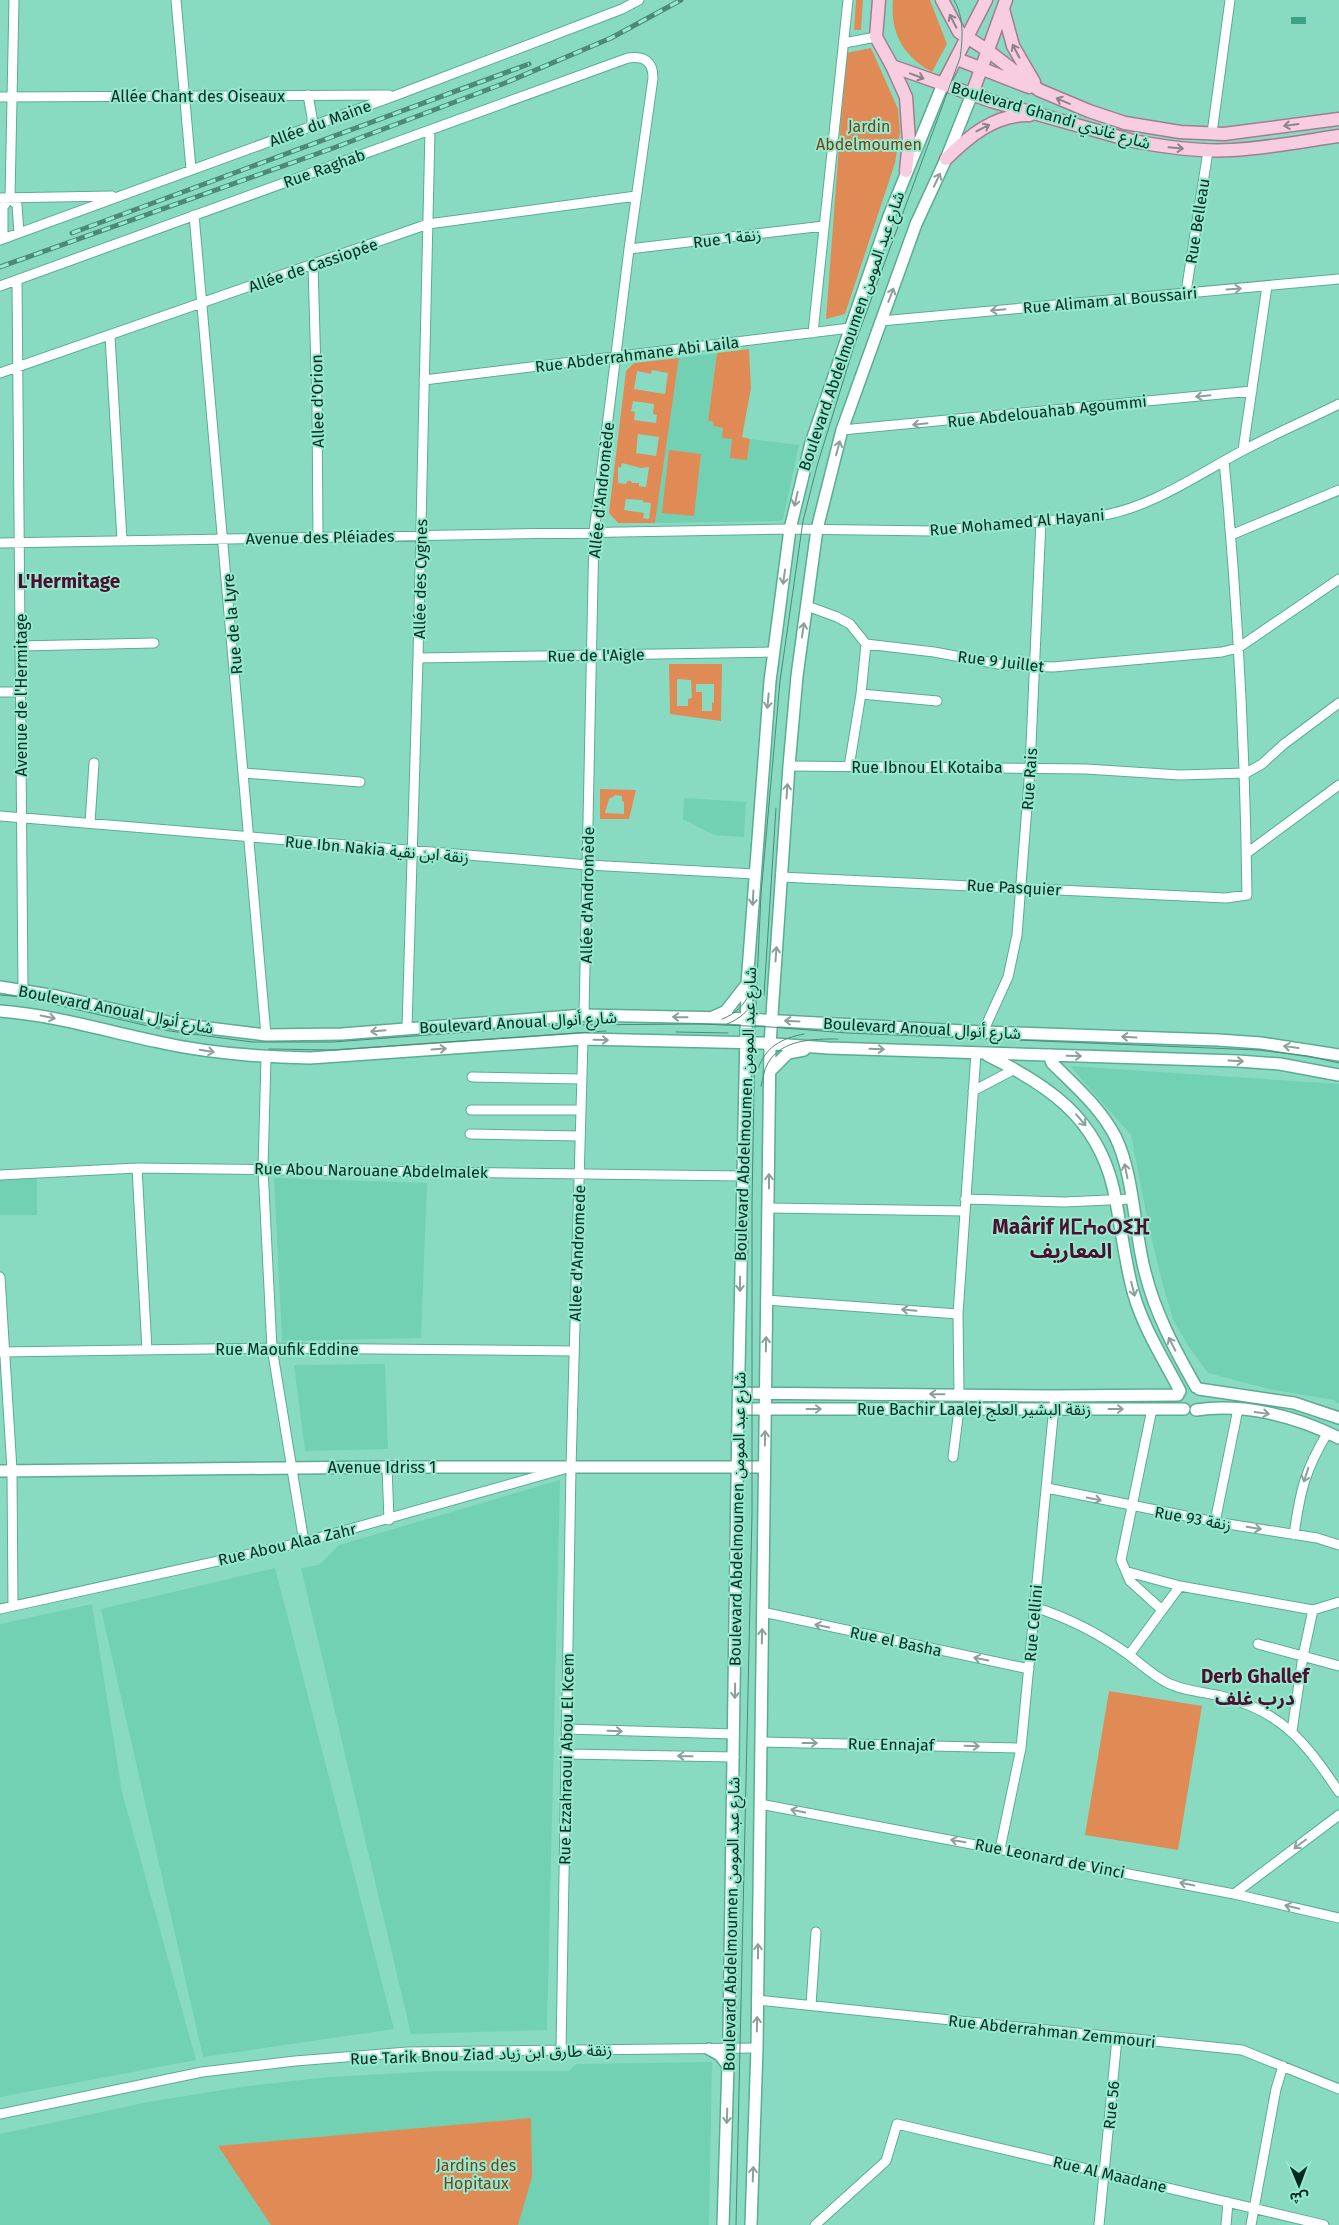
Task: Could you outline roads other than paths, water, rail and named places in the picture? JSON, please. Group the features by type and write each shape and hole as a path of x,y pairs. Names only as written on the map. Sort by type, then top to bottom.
{"main road":[{"path":"879,0 876,37 892,66 906,98 909,118 906,171"},
{"name":"Boulevard Ghandi شارع غاندي","path":"942,0 959,32 988,50 1039,90"},
{"name":"Boulevard Abdelmoumen شارع عبد المومن","path":"723,2225 729,2049 745,1043 755,874 774,652 790,528 810,443 906,171 943,84 986,0"},
{"path":"1005,4 1013,46 1039,90"},
{"name":"Boulevard Abdelmoumen شارع عبد المومن","path":"751,2225 757,2048 770,1044 788,766 806,606 817,529 842,430 916,224 946,159 1005,4"},
{"name":"Boulevard Ghandi شارع غاندي","path":"957,59 1089,111 1125,123 1180,132 1236,133 1339,119"},
{"name":"Boulevard Ghandi شارع غاندي","path":"892,66 972,94 1044,116 1133,141 1171,148 1208,151 1251,149 1339,136"},
{"path":"946,159 964,141 985,126 1010,117 1044,116"},
{"path":"711,1017 726,1011 747,984"},
{"name":"Boulevard Anoual شارع أنوال","path":"0,987 23,989 176,1024 266,1035 319,1036 584,1015 711,1017 983,1032 1261,1043 1339,1055"},
{"name":"Boulevard Anoual شارع أنوال","path":"0,1011 29,1013 155,1042 266,1058 310,1058 583,1039 1262,1062 1339,1075"},
{"path":"770,1071 788,1053 828,1048"},
{"path":"980,1053 1015,1068 1064,1103 1088,1129 1099,1146 1116,1201 1134,1294 1150,1333 1179,1393 1178,1403 1184,1410 1238,1409 1293,1419 1339,1438"},
{"path":"1049,1055 1052,1063 1092,1103 1115,1136 1122,1156 1144,1272 1155,1306 1172,1343 1203,1400 1196,1410"},
{"path":"1179,1393 1187,1386 1294,1402 1339,1418"},
{"name":"Rue Bachir Laalej زنقة البشير العلج","path":"739,1393 1054,1396 1179,1393"},
{"name":"Rue Bachir Laalej زنقة البشير العلج","path":"738,1409 1152,1408 1184,1410"},
{"name":"Avenue Idriss 1","path":"6,1471 764,1466"},
{"path":"709,2049 720,2055 728,2067"}],"street":[{"path":"2,240 3,207 10,198 14,0"},
{"path":"176,0 191,169"},
{"name":"Allée du Maine","path":"2,240 191,169 397,95 622,9 638,0"},
{"path":"814,333 848,0"},
{"path":"1212,134 1230,0"},
{"path":"844,43 876,37"},
{"name":"Rue Raghab","path":"0,286 628,58 643,57 648,60"},
{"name":"Allée d'Andromède","path":"584,1015 594,532 636,196 654,78 652,66 648,60"},
{"path":"308,95 312,126"},
{"name":"Allée Chant des Oiseaux","path":"0,96 397,95"},
{"name":"Allée des Cygnes","path":"407,1028 418,658 430,130"},
{"name":"Rue Belleau","path":"1186,292 1208,151"},
{"path":"0,198 120,196"},
{"name":"Allée de Cassiopée","path":"0,374 428,224 636,196"},
{"path":"10,198 17,205 19,233"},
{"name":"Rue de la Lyre","path":"194,214 266,1035"},
{"name":"Rue 1 زنقة","path":"629,249 824,226"},
{"name":"Allee d'Orion","path":"313,265 318,537"},
{"name":"Rue Alimam al Boussairi","path":"881,321 1339,279"},
{"name":"Avenue de l'Hermitage","path":"17,280 23,989"},
{"path":"1243,450 1267,286"},
{"name":"Rue Abderrahmane Abi Laila","path":"424,380 850,328"},
{"path":"110,336 122,540"},
{"name":"Rue Abdelouahab Agoummi","path":"842,430 1252,391"},
{"name":"Rue Mohamed Al Hayani","path":"790,528 932,530 1113,513 1158,496 1243,450 1339,404"},
{"path":"1224,461 1231,535 1246,773 1247,853"},
{"path":"1231,535 1339,490"},
{"name":"Rue Rais","path":"983,1032 1011,966 1017,935 1036,667 1041,520"},
{"name":"Avenue des Pléiades","path":"0,543 790,528"},
{"path":"1238,648 1339,580"},
{"path":"806,606 837,616 850,624 866,644 850,767"},
{"path":"20,646 154,643"},
{"name":"Rue 9 Juillet","path":"866,644 1036,667 1053,667 1238,648"},
{"name":"Rue de l'Aigle","path":"418,658 774,652"},
{"path":"0,692 20,692"},
{"path":"861,694 937,701"},
{"path":"1246,773 1262,764 1284,744 1339,703"},
{"path":"90,823 94,763"},
{"name":"Rue Ibnou El Kotaiba","path":"788,766 1086,769 1180,775 1246,773"},
{"path":"244,773 360,782"},
{"path":"1247,853 1339,785"},
{"name":"Rue Ibn Nakia زنقة ابن نقية","path":"0,816 413,852 588,865 755,874"},
{"name":"Rue Pasquier","path":"781,877 1226,898 1247,896 1247,853"},
{"name":"Allee d'Andromede","path":"571,1467 583,1039"},
{"path":"959,1394 958,1314 964,1211 973,1091 980,1053"},
{"path":"266,1058 263,1169 272,1348 304,1542"},
{"path":"973,1091 1015,1068"},
{"path":"472,1077 582,1079"},
{"path":"471,1110 581,1110"},
{"path":"470,1134 580,1136"},
{"path":"137,1168 147,1350"},
{"name":"Rue Abou Narouane Abdelmalek","path":"0,1175 137,1168 579,1172 742,1176"},
{"path":"965,1199 1064,1202 1131,1199"},
{"path":"768,1208 964,1211"},
{"path":"0,1276 6,1471 13,1606"},
{"path":"766,1300 958,1314"},
{"name":"Rue Maoufik Eddine","path":"2,1352 272,1348 574,1351"},
{"name":"Rue Cellini","path":"1000,1849 1021,1748 1047,1488 1054,1396"},
{"path":"1152,1408 1121,1560 1123,1568 1128,1572 1180,1586 1314,1610 1339,1602"},
{"path":"953,1457 959,1409"},
{"path":"1215,1522 1238,1409"},
{"path":"1294,1534 1304,1478 1328,1432"},
{"path":"387,1467 388,1520"},
{"name":"Rue Abou Alaa Zahr","path":"0,1609 304,1542 388,1520 571,1467"},
{"name":"Rue Ezzahraoui Abou El Kcem","path":"561,2051 571,1467"},
{"name":"Rue 93 زنقة","path":"1047,1488 1132,1507 1294,1534 1339,1545"},
{"path":"1128,1572 1130,1581 1162,1610"},
{"path":"1128,1655 1180,1586"},
{"path":"1034,1606 1076,1622 1169,1684 1223,1696 1247,1705 1277,1720 1292,1730 1316,1759 1339,1792"},
{"path":"1292,1730 1302,1656 1314,1610"},
{"name":"Rue el Basha","path":"762,1612 1029,1669"},
{"path":"1258,1644 1339,1666"},
{"path":"566,1729 734,1734"},
{"name":"Rue Ennajaf","path":"761,1742 1021,1748"},
{"path":"566,1754 734,1756"},
{"name":"Rue Leonard de Vinci","path":"760,1804 1234,1894 1339,1918"},
{"path":"1234,1894 1339,1815"},
{"path":"811,2006 816,1932"},
{"name":"Rue Abderrahman Zemmouri","path":"757,2000 1242,2050 1339,2089"},
{"name":"Rue 56","path":"1099,2225 1117,2038"},
{"name":"Rue Tarik Bnou Ziad زنقة طارق ابن زياد","path":"0,2114 223,2068 408,2052 757,2048"},
{"path":"1251,2225 1276,2089 1283,2066"},
{"name":"Rue Al Maadane","path":"815,2225 886,2161 897,2124 1324,2225"},
{"path":"1226,2225 1228,2202"}],"tram line":[{"path":"736,2225 752,1514 752,1205 755,1026 761,894 780,681 803,521 817,466 854,346 960,58 962,28 960,13 954,0"},
{"path":"764,995 776,808"},
{"path":"722,1019 739,1009 750,993"},
{"path":"0,995 22,997 170,1031 252,1042 333,1042 563,1025 700,1024 847,1033 1258,1050 1308,1056 1339,1063"},
{"path":"727,1024 744,1014 755,998"},
{"path":"269,1049 334,1050 606,1031"},
{"path":"676,1032 728,1033"},
{"path":"758,1069 765,1055 775,1045 789,1038 804,1034"},
{"path":"761,1086 767,1065 781,1049 809,1040 838,1039"}],"railway":[{"path":"0,267 336,147 505,83 611,38 681,0"},
{"path":"72,233 529,64"}],"district":[{"name":"L'Hermitage","path":"69,581"},
{"name":"Maârif ⵍⵎⵄⴰⵔⵉⴼ المعاريف","path":"1071,1239"},
{"name":"Derb Ghallef درب غلف","path":"1255,1687"}],"park label":[{"name":"Jardin Abdelmoumen","path":"869,135"},
{"name":"Jardins des Hopitaux","path":"476,2174"}]}
